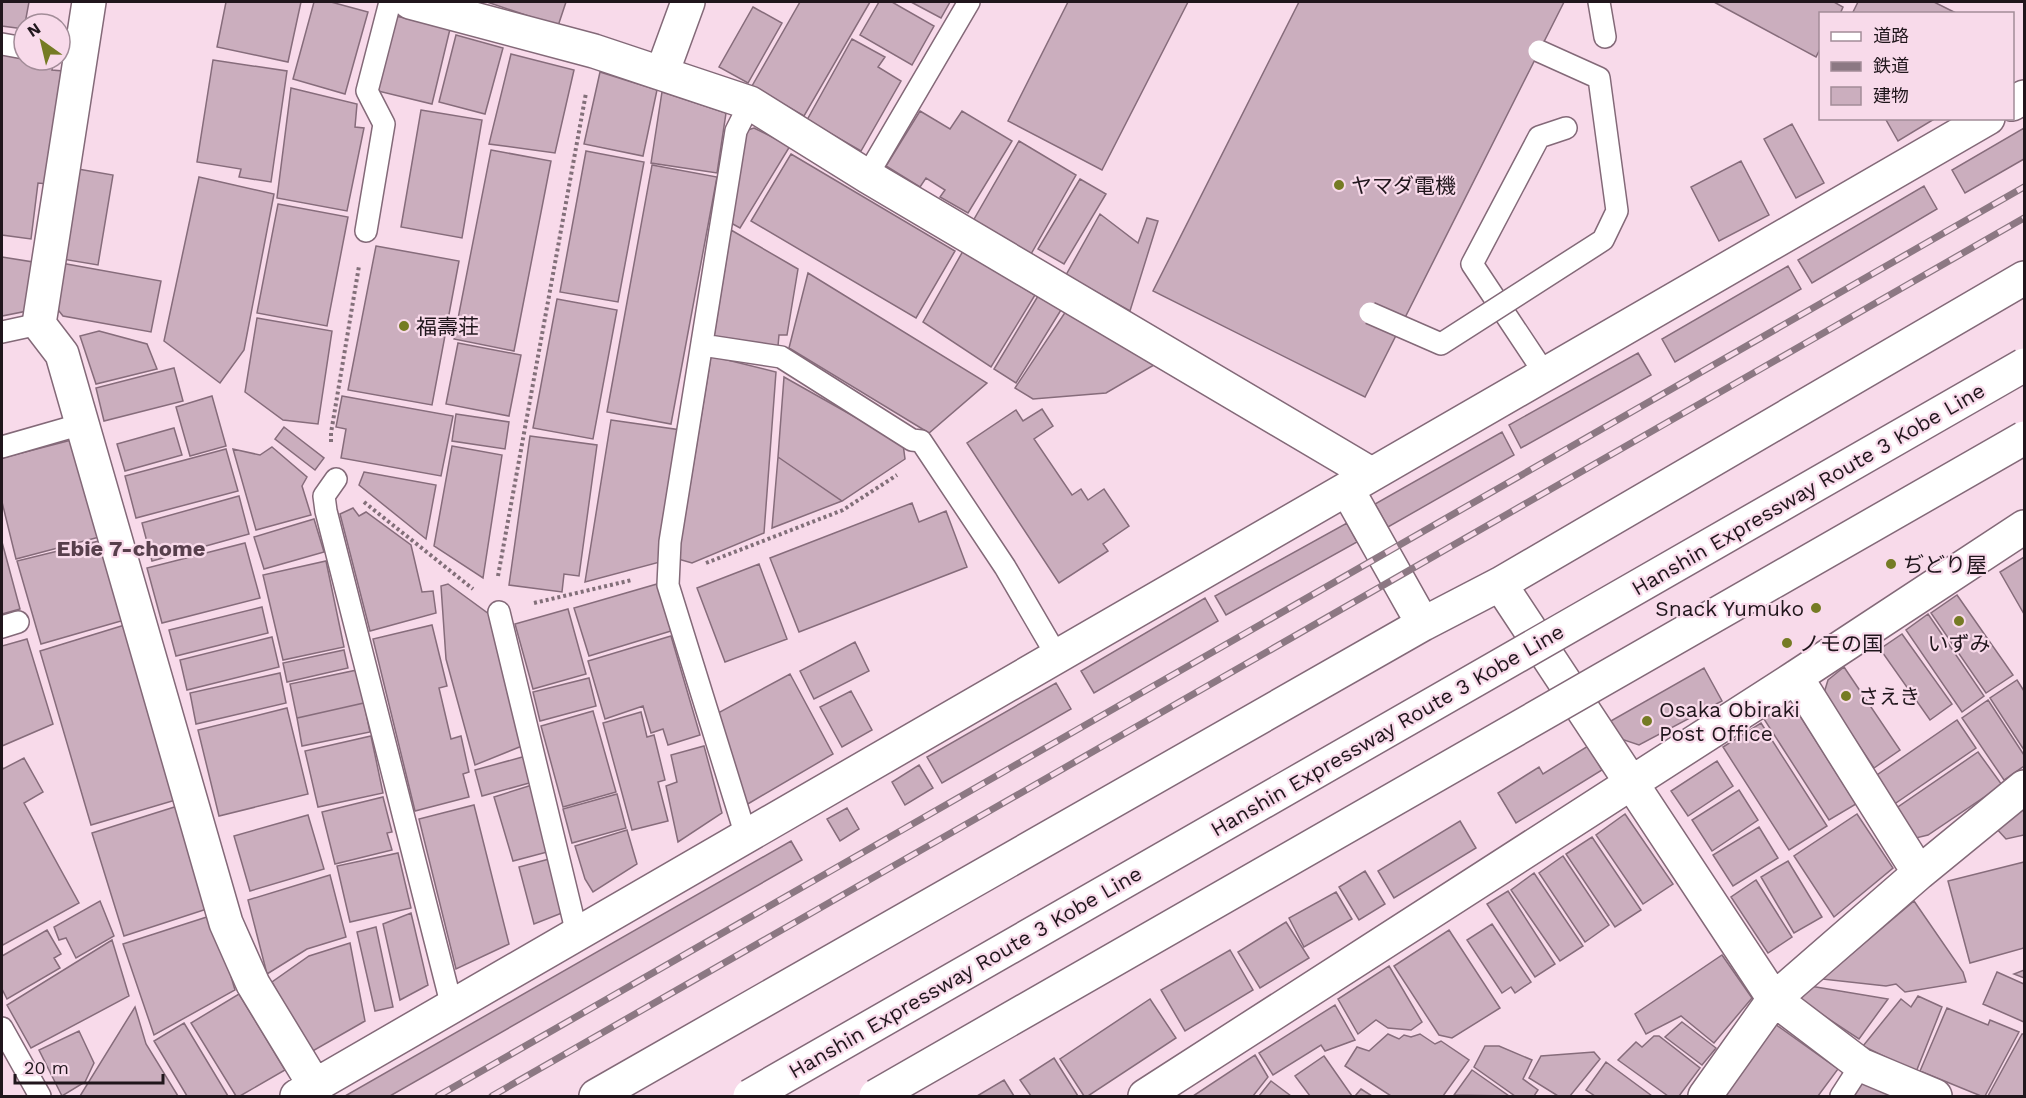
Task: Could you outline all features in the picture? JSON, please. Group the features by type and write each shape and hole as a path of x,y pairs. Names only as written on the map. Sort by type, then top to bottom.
{"main road":[{"path":"72,50 89,2"},
{"path":"410,2 465,8 750,103 1359,481 1423,624"},
{"path":"662,73 688,2"},
{"path":"68,72 39,324 62,354 226,923 253,984 306,1091 1985,120"},
{"path":"596,1096 1423,624 1500,584 2025,278"},
{"name":"Hanshin Expressway Route 3 Kobe Line","path":"750,1096 2025,365"},
{"path":"876,1096 2025,438"},
{"path":"1145,1096 2025,527"},
{"path":"1500,584 1774,999 1861,1065 1935,1096"},
{"path":"1796,677 1919,873"},
{"path":"1705,1096 1774,999 1919,873 2025,787"}],"lane":[{"path":"366,231 384,124 368,91 390,2"},
{"path":"867,176 969,2"},
{"path":"1599,2 1605,37"},
{"path":"1370,313 1441,344 1603,240 1617,211 1599,78 1539,51"},
{"path":"746,836 668,585 670,542 736,130 750,103"},
{"path":"1545,374 1472,264 1539,137 1566,128"},
{"path":"2,332 39,324"},
{"path":"702,345 781,357 912,440 921,441 1005,567 1058,656"},
{"path":"2,447 82,424"},
{"path":"336,479 324,496 326,512 452,1007"},
{"path":"499,612 578,934"},
{"path":"2,1028 40,1096"},
{"path":"1841,1096 1861,1065"}],"path":[{"path":"499,612 495,595 594,51"},
{"path":"366,231 331,433 336,479 499,612"},
{"path":"499,612 669,571 693,568 843,510 930,453"}],"building":[{"path":"2,2 29,2 27,12 12,12 12,27 2,26"},
{"path":"226,2 301,2 288,62 217,47"},
{"path":"314,2 331,2 368,12 345,94 293,79"},
{"path":"487,2 566,2 558,26"},
{"path":"800,2 870,2 804,116 752,86"},
{"path":"879,2 892,2 934,26 912,65 860,35"},
{"path":"911,2 950,2 941,18"},
{"path":"1068,2 1188,2 1102,170 1008,121"},
{"name":"ヤマダ電機","path":"1299,2 1564,2 1365,397 1153,291"},
{"path":"1714,2 1834,2 1843,7 1841,12 1819,12 1819,51 1816,57"},
{"path":"1858,2 1934,2 1954,12 1853,12"},
{"path":"753,7 782,23 748,83 719,67"},
{"path":"396,16 450,29 432,104 378,91"},
{"path":"456,35 503,48 485,114 439,102"},
{"path":"852,39 885,57 878,67 901,81 861,151 807,120"},
{"path":"2,54 12,55 12,72 63,72 48,184 38,183 31,239 2,235"},
{"path":"511,54 574,70 555,153 489,144"},
{"path":"213,60 287,71 271,182 239,177 241,169 197,162"},
{"path":"600,72 657,90 643,156 584,144"},
{"path":"291,88 357,104 355,127 364,128 347,211 277,198"},
{"path":"662,92 726,113 717,173 651,163"},
{"path":"421,110 482,120 462,238 401,227"},
{"path":"920,111 950,129 962,111 1012,141 968,213 940,197 945,190 926,178 920,187 886,166"},
{"path":"1886,120 1933,120 1898,141"},
{"path":"1792,124 1824,183 1796,198 1764,139"},
{"path":"754,128 790,146 740,228 731,223 741,132"},
{"path":"2024,128 2024,159 1965,193 1952,170"},
{"path":"1019,141 1076,175 1031,254 973,221"},
{"path":"491,150 551,161 514,351 454,339"},
{"path":"586,151 644,162 618,302 560,292"},
{"path":"791,154 955,251 916,318 751,221"},
{"path":"1741,161 1769,215 1719,241 1691,187"},
{"path":"652,165 717,177 671,424 607,412"},
{"path":"78,169 113,175 98,265 62,259"},
{"path":"199,177 274,194 244,350 220,383 164,341"},
{"path":"1080,179 1106,194 1064,264 1038,249"},
{"path":"1924,186 1937,209 1812,283 1798,260"},
{"path":"278,204 348,217 327,326 257,313"},
{"path":"1100,214 1138,243 1147,218 1158,221 1130,311 1066,275"},
{"path":"731,230 798,269 787,335 779,335 778,346 714,336"},
{"name":"福壽荘","path":"376,246 459,261 432,405 348,390"},
{"path":"963,251 1035,295 991,367 923,322"},
{"path":"2,257 33,262 27,311 2,316"},
{"path":"61,263 161,281 151,332 63,316 55,306"},
{"path":"1788,266 1801,289 1675,362 1662,339"},
{"path":"808,273 987,383 929,433 789,348"},
{"path":"1038,296 1061,310 1016,383 994,369"},
{"path":"557,299 617,310 593,439 533,428"},
{"path":"1066,311 1154,365 1106,393 1033,399 1015,388"},
{"path":"257,318 332,331 318,424 283,420 245,392"},
{"path":"99,331 147,344 157,369 96,384 80,336"},
{"path":"458,343 521,355 509,416 446,404"},
{"path":"1638,353 1651,375 1521,448 1509,425"},
{"path":"711,356 776,372 764,533 692,563 678,559"},
{"path":"174,368 183,401 104,421 96,388"},
{"path":"784,377 903,444 905,459 842,501 778,457"},
{"path":"212,396 226,446 190,456 176,407"},
{"path":"342,396 453,416 441,476 341,458 346,429 336,427"},
{"path":"1042,409 1053,426 1034,439 1072,495 1081,489 1088,500 1104,489 1129,526 1103,544 1108,551 1059,583 967,443 1016,410 1023,421"},
{"path":"456,414 509,422 505,449 452,441"},
{"path":"611,420 681,430 660,562 585,582"},
{"path":"284,427 324,458 315,470 275,439"},
{"path":"174,428 182,455 125,471 117,444"},
{"path":"1502,432 1514,455 1388,527 1375,504"},
{"path":"530,436 597,445 579,576 564,574 562,592 509,585"},
{"path":"83,437 107,535 16,559 2,502 2,458"},
{"path":"452,446 502,455 483,578 434,546"},
{"path":"272,447 307,477 302,486 311,515 256,530 233,449 260,455"},
{"path":"226,449 238,491 136,518 125,476"},
{"path":"778,457 842,501 772,528"},
{"path":"364,472 436,485 426,539 359,485"},
{"path":"239,496 249,534 152,561 142,523"},
{"path":"912,503 919,522 946,511 967,567 799,632 770,558"},
{"path":"353,508 359,516 366,512 411,545 422,592 433,591 436,613 370,631 340,514"},
{"path":"314,519 324,552 264,569 254,537"},
{"path":"1347,523 1357,542 1226,615 1215,596"},
{"path":"107,539 128,619 41,644 17,561"},
{"path":"2,542 20,609 2,614"},
{"path":"245,543 260,598 162,623 147,568"},
{"path":"2024,557 2024,614 2000,572"},
{"path":"326,561 344,647 283,660 263,575"},
{"path":"759,564 787,639 725,662 697,588"},
{"path":"448,584 493,617 522,746 475,765 446,659 441,586"},
{"path":"657,584 671,631 589,656 574,608"},
{"path":"1957,595 2013,675 1986,693 1931,613"},
{"path":"1205,598 1218,621 1094,693 1081,671"},
{"path":"262,607 268,633 176,656 169,630"},
{"path":"568,609 586,674 533,689 515,624"},
{"path":"1928,614 1984,696 1962,712 1906,630"},
{"path":"128,624 179,799 91,825 40,651"},
{"path":"432,625 447,686 439,688 451,739 461,736 469,772 463,774 469,797 415,811 373,639"},
{"path":"1902,634 1952,704 1930,720 1880,649"},
{"path":"671,636 700,735 668,745 663,729 651,733 643,706 605,719 588,661"},
{"path":"272,637 279,667 187,690 180,660"},
{"path":"27,639 53,724 2,746 2,646"},
{"path":"855,642 869,671 814,699 800,671"},
{"path":"344,650 348,668 287,682 283,663"},
{"path":"1844,667 1900,750 1874,768 1824,693 1828,680"},
{"path":"1704,668 1722,701 1639,745 1618,738 1609,722"},
{"path":"357,670 364,703 297,718 290,684"},
{"path":"280,673 286,703 196,724 190,693"},
{"path":"790,674 833,754 746,805 718,713"},
{"path":"589,678 596,706 540,721 533,692"},
{"path":"2017,680 2024,691 2024,750 1990,698"},
{"path":"1056,683 1071,709 942,783 927,757"},
{"path":"851,691 872,730 842,747 820,707"},
{"path":"1988,700 2024,755 2024,766 2004,780 1962,718"},
{"path":"364,703 370,732 302,746 297,718"},
{"path":"1782,707 1797,711 1856,804 1829,820 1764,719"},
{"path":"287,708 308,794 219,816 198,730"},
{"path":"593,711 616,792 563,807 541,726"},
{"path":"641,712 647,737 654,735 665,780 658,782 668,821 632,830 603,723"},
{"path":"1957,720 1976,748 1893,805 1874,777"},
{"path":"1761,723 1827,826 1789,850 1723,747"},
{"path":"371,736 383,793 318,807 305,751"},
{"path":"704,746 722,813 678,842 666,786 677,782 671,755"},
{"path":"1588,746 1602,770 1516,823 1498,793 1539,767 1543,774"},
{"path":"1978,752 2002,785 1928,835 1916,838 1895,809"},
{"path":"526,756 533,782 482,796 475,770"},
{"path":"24,758 43,792 24,803 79,903 3,945 2,766 3,769"},
{"path":"1717,761 1733,786 1688,816 1671,791"},
{"path":"919,765 933,788 905,805 892,782"},
{"path":"532,785 551,851 513,861 494,797"},
{"path":"1739,790 1758,820 1712,851 1692,820"},
{"path":"617,794 626,828 572,843 563,809"},
{"path":"383,797 392,832 387,833 392,850 335,864 322,812"},
{"path":"2024,803 2024,835 2006,839 1995,827"},
{"path":"184,804 216,906 124,936 92,833"},
{"path":"474,805 509,944 456,969 419,819"},
{"path":"847,808 859,829 840,841 827,819"},
{"path":"1625,814 1673,884 1643,904 1596,835"},
{"path":"1857,814 1893,868 1834,917 1794,856"},
{"path":"308,815 324,869 250,891 234,836"},
{"path":"1460,821 1476,848 1394,898 1378,871"},
{"path":"1759,827 1778,858 1733,886 1713,855"},
{"path":"627,830 637,864 593,892 585,879 575,846"},
{"path":"1592,837 1641,910 1615,927 1566,854"},
{"path":"791,841 802,860 390,1096 345,1096"},
{"path":"398,853 411,908 350,922 337,866"},
{"path":"1563,856 1609,925 1585,942 1539,873"},
{"path":"553,858 567,911 534,924 519,867"},
{"path":"1788,861 1822,917 1794,933 1761,877"},
{"path":"2024,862 2024,948 1970,963 1948,881"},
{"path":"1365,871 1385,904 1359,920 1339,887"},
{"path":"1534,873 1583,946 1560,961 1511,890"},
{"path":"330,875 346,937 307,949 267,974 248,900"},
{"path":"1756,880 1792,937 1768,953 1731,897"},
{"path":"1508,891 1555,964 1535,977 1487,904"},
{"path":"1336,892 1352,919 1304,947 1289,918"},
{"path":"100,901 114,936 76,958 66,938 59,940 54,927"},
{"path":"1914,901 1963,972 1966,982 1905,992 1896,984 1886,986 1822,979"},
{"path":"411,913 428,985 400,1000 383,924"},
{"path":"213,915 235,990 154,1035 123,944"},
{"path":"1286,922 1309,958 1260,988 1238,952"},
{"path":"1492,924 1531,982 1515,993 1511,987 1502,993 1467,940"},
{"path":"376,927 393,1007 375,1011 357,932"},
{"path":"47,930 61,954 54,958 60,968 7,999 2,989 2,956"},
{"path":"1449,930 1500,1008 1452,1038 1439,1035 1394,966"},
{"path":"112,940 129,996 31,1048 7,1005"},
{"path":"350,943 365,1021 311,1052 272,982 309,956"},
{"path":"1230,950 1253,990 1185,1031 1161,990"},
{"path":"1722,955 1752,998 1714,1043 1681,1016 1646,1034 1635,1014"},
{"path":"1389,966 1422,1022 1411,1030 1388,1028 1376,1020 1358,1034 1338,999"},
{"path":"2024,970 2024,978 2014,974"},
{"path":"1997,972 2024,984 2024,1022 1983,1004"},
{"path":"1810,986 1888,999 1859,1039 1800,1000"},
{"path":"239,994 285,1070 240,1096 236,1096 191,1023"},
{"path":"1918,996 1942,1007 1916,1072 1863,1046 1901,999 1911,1007"},
{"path":"1150,999 1176,1038 1088,1096 1084,1096 1060,1059"},
{"path":"1335,1005 1355,1040 1325,1051 1321,1045 1273,1075 1259,1053"},
{"path":"135,1007 146,1044 178,1096 80,1096"},
{"path":"1947,1008 1988,1025 1990,1020 2019,1032 1985,1096 1920,1071"},
{"path":"1682,1022 1716,1048 1702,1065 1665,1037"},
{"path":"184,1023 228,1096 187,1096 154,1041"},
{"path":"1775,1024 1838,1069 1818,1096 1723,1096"},
{"path":"79,1031 94,1063 85,1082 62,1096 39,1050"},
{"path":"1388,1034 1399,1039 1404,1035 1411,1037 1420,1034 1435,1044 1441,1041 1469,1060 1443,1096 1391,1096 1345,1066 1357,1047 1369,1051"},
{"path":"2024,1034 2024,1096 1988,1096"},
{"path":"1654,1036 1659,1036 1700,1068 1679,1096 1668,1096 1618,1060 1636,1042 1642,1047"},
{"path":"1485,1046 1499,1046 1532,1060 1523,1079 1538,1090 1534,1096 1515,1096 1474,1067"},
{"path":"1594,1052 1600,1059 1570,1096 1558,1096 1529,1078 1541,1056"},
{"path":"1255,1055 1268,1077 1253,1096 1193,1096"},
{"path":"1324,1056 1352,1096 1310,1096 1295,1076"},
{"path":"1054,1058 1078,1096 1031,1096 1020,1080"},
{"path":"1606,1062 1652,1096 1595,1096 1586,1090"},
{"path":"1472,1070 1509,1096 1454,1095"},
{"path":"1004,1080 1014,1096 977,1096"},
{"path":"1271,1081 1291,1096 1259,1096"},
{"path":"1861,1081 1895,1096 1850,1096"},
{"path":"1361,1089 1372,1096 1355,1096"}],"railway":[{"path":"438,1096 2024,187"},
{"path":"492,1096 2024,218"}],"place":[{"name":"ヤマダ電機","path":"1339,185"},
{"name":"福壽荘","path":"404,326"},
{"name":"ぢどり屋","path":"1891,564"},
{"name":"Snack Yumuko","path":"1816,608"},
{"name":"いずみ","path":"1959,621"},
{"name":"ノモの国","path":"1787,643"},
{"name":"さえき","path":"1846,696"},
{"name":"Osaka Obiraki Post Office","path":"1647,721"}],"district":[{"name":"Ebie 7-chome","path":"131,548"}]}
